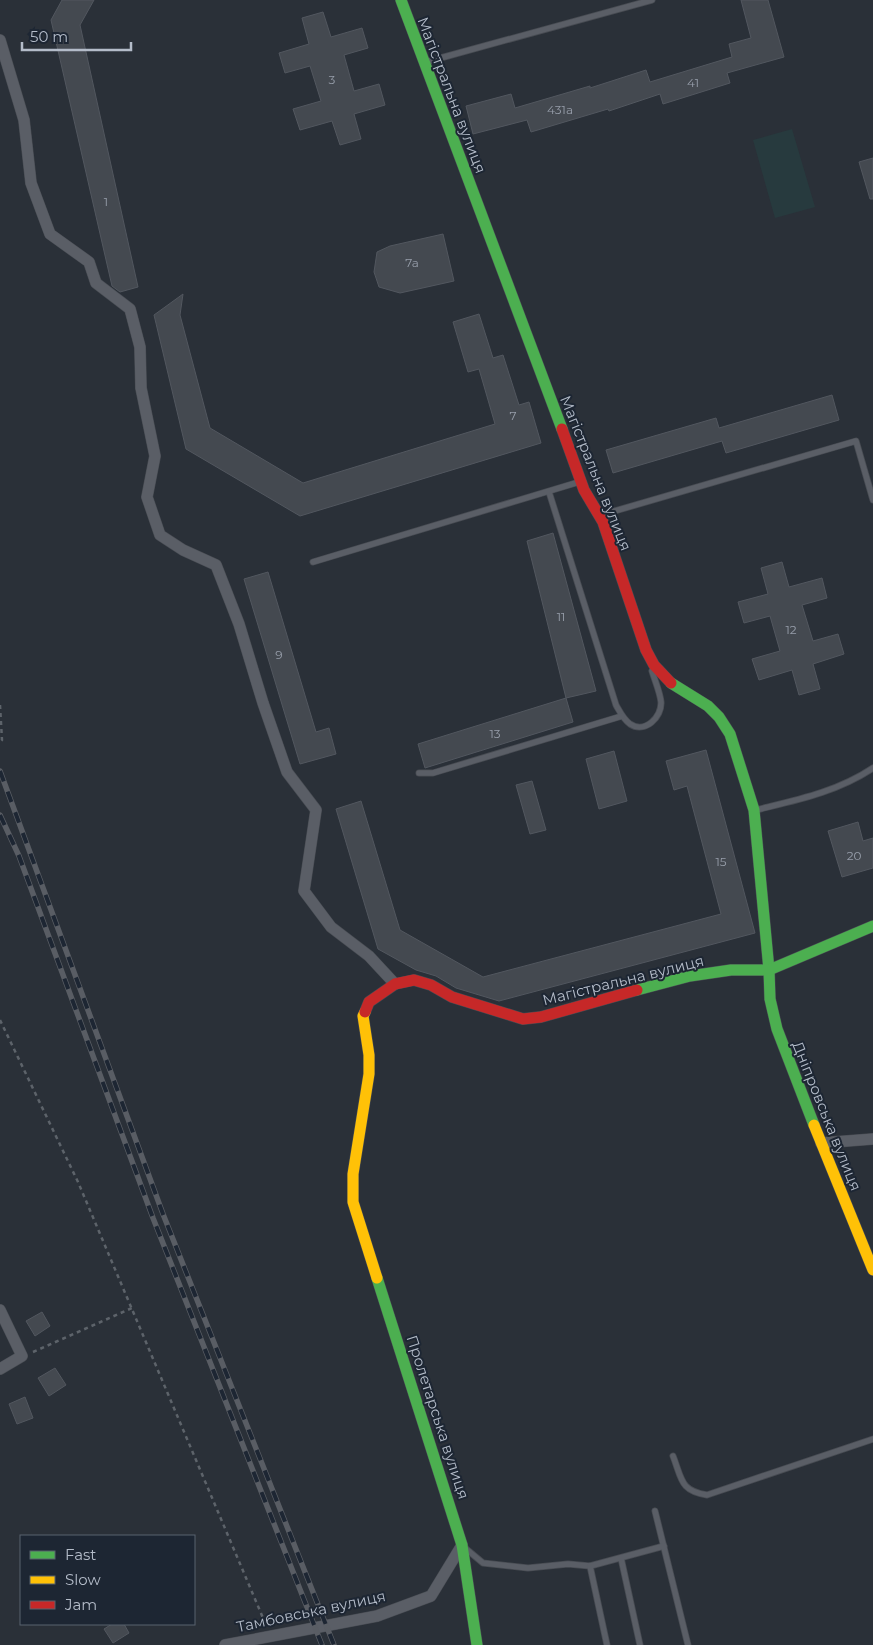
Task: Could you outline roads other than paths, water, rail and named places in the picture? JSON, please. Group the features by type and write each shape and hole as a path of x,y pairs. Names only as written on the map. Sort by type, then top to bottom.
{"street":[{"name":"Магістральна вулиця","path":"354,1202 353,1174 369,1074 369,1055 363,1016 369,1002 395,984 414,980 422,982 452,997 523,1019 560,1012 690,976 731,970 769,970 754,810 730,734 719,717 708,706 666,680 654,665 646,650 603,522 584,490 400,0"},
{"path":"0,40 24,120 31,182 50,234 89,262 96,283 130,309 140,347 141,388 155,456 147,497 160,535 183,550 216,565 239,624 263,703 287,772 316,810 304,891 331,927 369,956 395,984"},
{"path":"769,970 873,926"},
{"name":"Дніпровська вулиця","path":"769,970 770,998 777,1028 821,1143 873,1270"},
{"path":"821,1143 873,1139"},
{"name":"Пролетарська вулиця","path":"354,1202 462,1545 477,1645"},
{"path":"0,1310 22,1356 0,1369"},
{"name":"Тамбовська вулиця","path":"225,1645 377,1616 431,1596 462,1545"}],"lane":[{"path":"424,63 652,0"},
{"path":"599,515 856,441 873,500"},
{"path":"313,562 581,481"},
{"path":"549,492 616,705 622,716 632,725 643,726 654,722 659,714 661,702 646,650"},
{"path":"419,773 433,773 622,716"},
{"path":"754,810 831,790 873,768"},
{"path":"673,1456 687,1489 695,1493 707,1494 873,1439"},
{"path":"655,1511 688,1645"},
{"path":"462,1545 483,1563 528,1568 568,1564 590,1566 664,1546"},
{"path":"620,1558 640,1645"},
{"path":"590,1566 607,1645"}],"railway":[{"path":"0,771 163,1214 334,1645"},
{"path":"0,815 19,856 153,1218 322,1645"}]}
